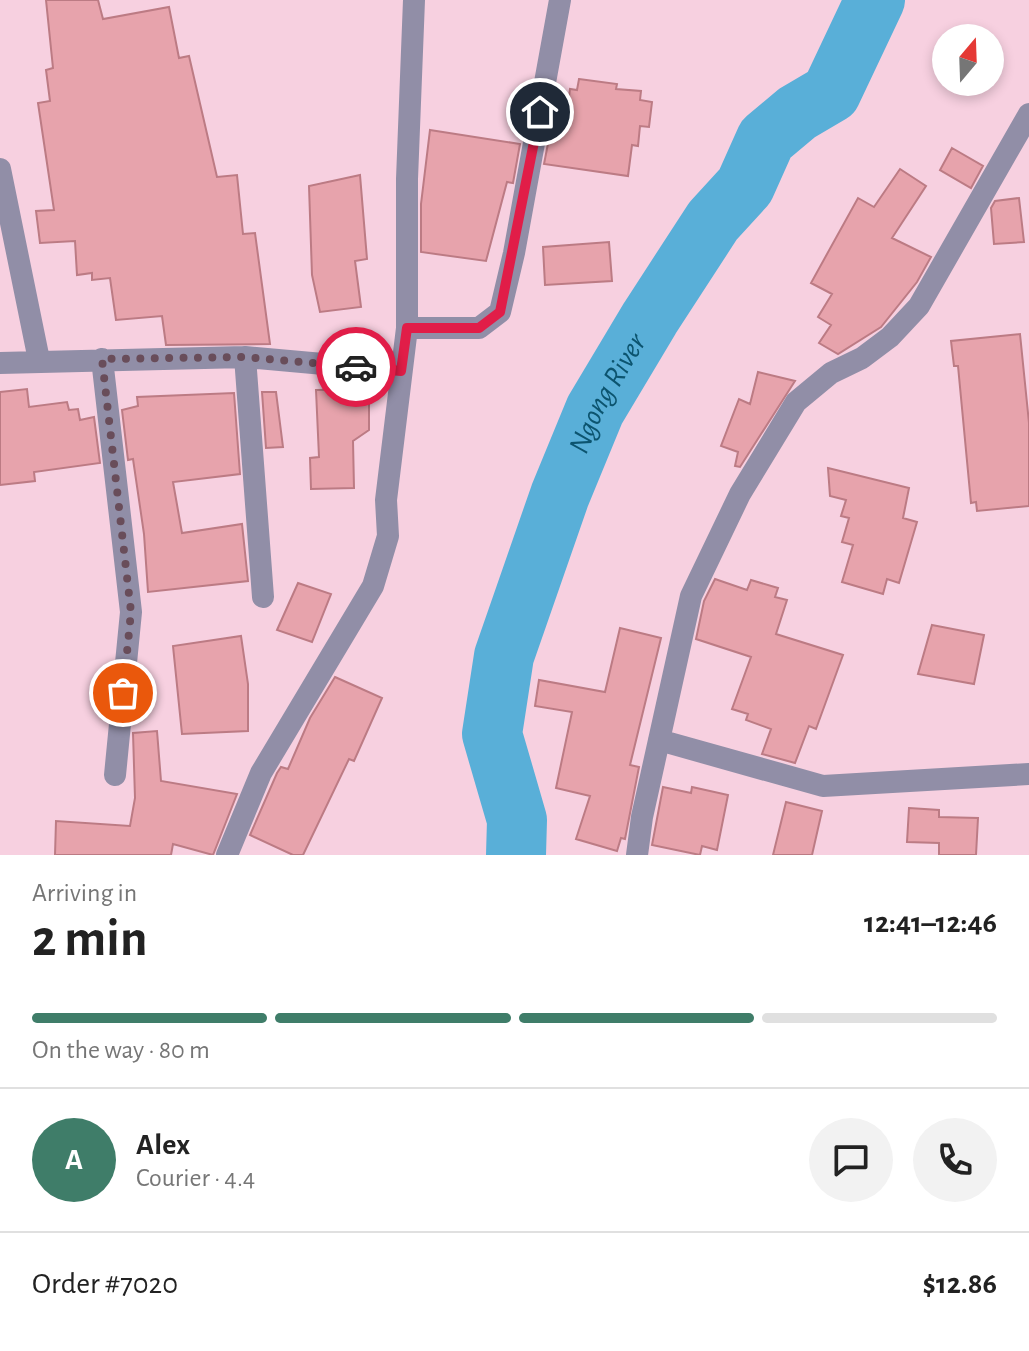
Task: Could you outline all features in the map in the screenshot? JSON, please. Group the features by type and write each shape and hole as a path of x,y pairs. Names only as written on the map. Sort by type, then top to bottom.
{"street":[{"path":"227,855 261,773 373,586 388,536 386,500 407,328 407,179 414,0"},
{"path":"407,328 479,328 500,312 514,253 560,0"},
{"path":"637,855 642,817 691,596 740,494 796,402 831,373 890,337 919,306 1029,114"},
{"path":"0,169 39,360"},
{"path":"0,363 245,357 401,371"},
{"path":"245,357 263,597"},
{"path":"102,359 131,612 115,775"},
{"path":"659,740 823,786 1029,774"}],"building":[{"path":"46,0 98,0 103,19 169,7 179,58 189,56 217,177 237,175 243,234 255,233 270,344 166,345 162,316 116,320 110,278 92,280 92,273 77,275 75,241 40,243 36,211 54,210 38,103 50,101 46,70 53,68"},
{"path":"579,79 617,84 616,89 641,91 640,100 652,102 649,127 640,126 638,146 632,145 628,176 544,164 553,118 566,120 570,89 577,90"},
{"path":"430,130 520,144 513,183 507,182 486,261 421,252 421,204"},
{"path":"952,148 983,166 971,188 940,170"},
{"path":"900,169 926,186 892,238 931,257 917,282 881,327 838,354 819,343 831,325 818,317 832,294 811,283 858,198 874,207"},
{"path":"360,175 367,259 355,261 361,307 320,312 312,275 309,186"},
{"path":"1019,198 1024,242 994,244 991,208 995,201"},
{"path":"609,242 612,281 545,285 543,247"},
{"path":"1020,334 1029,423 1029,506 977,511 976,502 971,503 958,366 954,366 951,341"},
{"path":"758,372 795,381 740,467 735,466 738,452 721,446 739,399 750,404"},
{"path":"27,389 29,407 67,402 69,410 78,409 80,420 94,417 100,463 34,472 35,481 0,485 0,392"},
{"path":"369,389 369,430 353,441 354,488 311,489 310,458 319,457 316,390"},
{"path":"262,392 276,392 283,447 266,448"},
{"path":"234,393 240,474 173,482 182,533 242,524 248,581 148,592 144,534 133,459 128,460 122,410 138,406 137,397"},
{"path":"828,468 909,488 903,518 917,522 899,583 887,579 883,594 842,582 853,545 842,542 849,518 841,516 846,500 830,496"},
{"path":"715,579 747,590 751,580 778,588 775,597 787,600 776,634 843,655 816,729 809,726 795,763 762,754 771,729 746,720 748,714 732,709 751,657 696,639 704,601"},
{"path":"298,583 331,594 312,642 277,630"},
{"path":"932,625 984,635 974,684 918,674"},
{"path":"620,628 661,638 630,765 639,767 625,839 621,838 617,851 576,839 590,796 556,788 572,712 535,706 539,680 605,692"},
{"path":"241,636 248,684 248,731 182,734 173,646"},
{"path":"335,677 382,698 354,761 349,759 303,855 293,855 250,835 277,773 281,767 288,769 310,718"},
{"path":"157,731 161,781 237,794 213,855 173,844 171,855 55,855 56,821 130,826 135,798 133,733"},
{"path":"663,787 691,793 692,787 728,795 717,850 702,846 700,855 652,845"},
{"path":"786,802 822,811 812,855 773,855"},
{"path":"909,808 939,810 939,817 978,818 976,855 939,855 939,843 907,842"}],"waterway":[{"name":"Ngong River","path":"516,855 517,820 492,734 504,656 560,495 595,410 713,221 745,186 766,139 797,113 831,93 875,0"}],"way so far":[{"path":"123,693 131,612 102,359 245,357 356,367"}],"route":[{"path":"356,367 401,371 407,328 479,328 500,312 540,112"}]}
